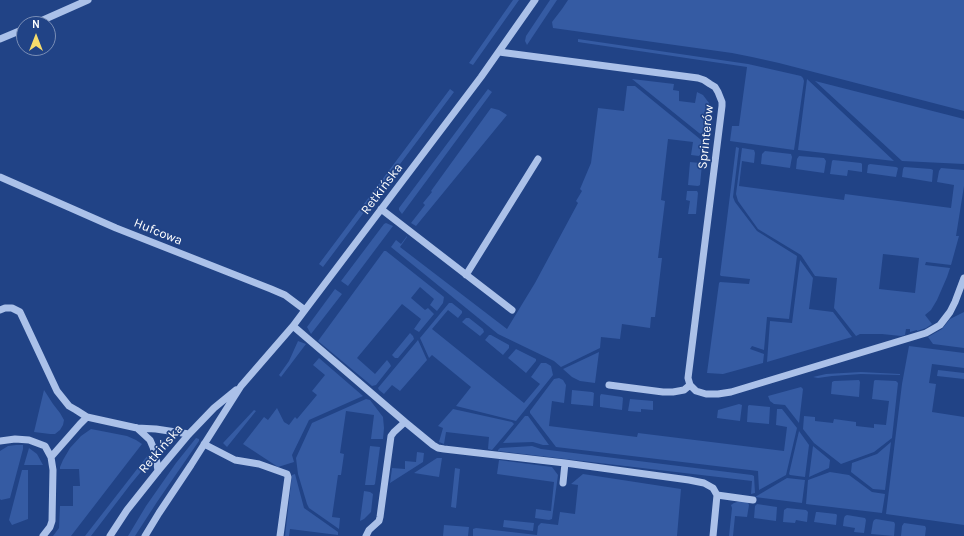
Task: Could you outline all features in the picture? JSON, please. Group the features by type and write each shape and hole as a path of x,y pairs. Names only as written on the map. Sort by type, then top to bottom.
{"street":[{"path":"52,16 88,0"},
{"name":"Retkińska","path":"146,535 241,386 293,326 500,52 535,0"},
{"path":"0,39 16,32"},
{"name":"Sprinterów","path":"500,52 698,78 710,84 718,92 722,106 688,374 690,386"},
{"path":"466,275 538,159"},
{"name":"Hufcowa","path":"0,177 116,228 285,295 305,310"},
{"path":"381,209 512,310"},
{"path":"609,385 663,392 684,390 690,386 696,391 706,394 731,392 926,333 940,325 950,312 964,278"},
{"path":"0,310 12,308 20,312 57,391 69,406 87,417 137,428 189,434"},
{"path":"293,326 405,422 438,448 565,463 704,483 712,488 717,495 713,536"},
{"name":"Retkińska","path":"110,536 127,510 189,434 214,408 241,386"},
{"path":"51,457 87,417"},
{"path":"366,536 369,530 379,521 380,517 391,436 405,422"},
{"path":"137,428 150,440 155,452 158,471"},
{"path":"0,441 15,439 29,440 45,446 51,457 53,470 52,520 50,527 43,536"},
{"path":"204,444 235,460 259,464 286,474 288,477 280,536"},
{"path":"563,483 565,463"},
{"path":"717,495 753,500"}],"shaded area":[{"path":"513,0 519,0 473,65 469,63"},
{"path":"550,0 557,0 527,45 525,41 526,36"},
{"path":"568,0 964,0 964,111 752,57 553,28 552,22"},
{"path":"578,39 748,64 801,76 804,81 794,150 730,141 732,126 739,126 747,67 578,42"},
{"path":"632,79 674,84 673,90 679,91 679,101 695,103 697,92 703,95 709,103 706,137 704,137"},
{"path":"807,79 894,161 798,150"},
{"path":"815,81 964,119 964,164 902,161"},
{"path":"627,86 635,86 700,139 702,141 700,155 691,155 693,142 668,139 661,200 665,201 658,258 662,258 655,317 651,317 650,328 622,324 620,339 601,337 600,348 561,367 554,361 498,334 391,247 396,240 401,244 407,236 400,247 507,329 535,283 578,203 576,201 582,191 580,189 591,163 598,108 624,111"},
{"path":"450,89 454,92 323,267 319,264"},
{"path":"488,89 492,92 402,214 399,208"},
{"path":"491,108 499,110 507,115 416,226 411,223 425,205 423,203 432,192 431,191"},
{"path":"736,147 739,148 733,197 735,202 757,231 797,256 789,319 767,317 764,350 752,346 750,349 764,354 763,363 723,374 707,373 719,283 749,284 750,279 720,275"},
{"path":"742,148 754,150 755,153 754,163 742,161 739,186 844,200 845,194 951,208 954,185 937,182 939,171 941,168 964,170 964,186 956,236 959,236 951,265 926,262 925,265 950,268 937,300 931,310 925,315 932,324 917,331 910,332 910,329 906,329 905,335 901,336 860,334 856,336 834,308 837,278 815,276 801,255 758,229 738,201 736,194","holes":["883,254 919,258 915,293 879,289"]},
{"path":"765,151 791,154 792,157 790,168 761,164 762,154"},
{"path":"799,156 824,158 826,161 824,173 796,169 797,159"},
{"path":"833,160 861,163 862,172 848,170 847,176 830,174"},
{"path":"690,162 702,164 700,185 698,186 688,185"},
{"path":"868,165 898,168 896,177 867,173"},
{"path":"904,167 933,170 932,182 902,177"},
{"path":"687,191 697,191 698,193 696,214 688,214 690,201 686,200"},
{"path":"386,223 393,226 348,286 341,281"},
{"path":"384,251 386,251 444,297 443,303 437,311 430,305 434,299 420,287 411,298 425,310 428,308 434,314 419,332 414,329 421,319 402,304 357,358 375,374 387,360 390,364 391,366 376,385 372,386 318,341"},
{"path":"800,260 813,278 809,309 833,312 852,337 767,362 770,321 792,323"},
{"path":"335,289 342,294 311,334 307,327"},
{"path":"449,303 452,303 462,311 462,313 458,318 448,310 432,329 524,403 540,384 531,377 541,363 546,363 551,366 553,375 516,421 456,406 471,387 432,355 429,358 420,338"},
{"path":"964,312 964,348 933,344 928,337 942,329 950,319"},
{"path":"466,318 469,318 483,329 484,332 480,336 462,322"},
{"path":"410,333 414,339 398,358 395,358 392,355"},
{"path":"489,335 509,345 509,348 503,355 485,340"},
{"path":"418,340 427,360 400,391 392,385 384,394 378,388"},
{"path":"298,341 306,344 281,377 279,375 289,361"},
{"path":"909,346 964,353 964,368 932,364 929,383 936,384 932,412 964,417 964,525 886,514 902,384"},
{"path":"516,349 536,359 526,373 508,358"},
{"path":"599,352 595,383 580,381 572,377 563,369"},
{"path":"319,358 363,396 309,420 292,455 294,462 278,467 243,444 264,417 268,420 277,408 284,422 289,425 295,417 297,419 317,395 312,391 325,375 313,365"},
{"path":"938,370 964,373 964,379 937,376"},
{"path":"861,372 900,375 861,374 818,378 813,377 826,374"},
{"path":"559,378 563,380 566,385 564,403 552,401 549,426 637,437 638,433 784,451 787,427 776,425 777,409 782,409 797,428 786,475 759,490 758,471 556,447 530,411 554,379"},
{"path":"859,380 859,397 831,394 832,382 834,381"},
{"path":"875,380 896,381 898,383 892,438 874,452 841,464 814,443 803,429 804,416 815,417 815,421 833,423 834,419 856,422 856,426 874,428 874,424 886,425 889,401 872,399"},
{"path":"801,387 803,389 799,423 785,405 774,404 770,401 768,396"},
{"path":"44,390 64,420 60,430 55,434 34,432"},
{"path":"572,390 594,393 593,406 571,404"},
{"path":"601,394 622,397 622,410 600,407"},
{"path":"366,399 370,400 383,417 383,439 371,439 374,415 346,411 340,453 344,454 341,475 338,475 332,517 340,518 339,529 309,508 298,474 296,458 312,423"},
{"path":"630,399 653,401 653,410 641,409 641,412 628,411"},
{"path":"739,404 742,405 740,421 717,418 718,410"},
{"path":"749,405 770,407 769,424 747,422"},
{"path":"453,409 512,422 514,424 492,450 488,449 489,437 446,432 444,444 439,442 443,428 438,426"},
{"path":"254,410 256,411 227,447 223,443"},
{"path":"525,416 528,416 549,445 533,442 503,443"},
{"path":"91,429 127,436 142,444 71,536 53,536 59,528 60,506 73,506 73,486 80,486 79,469 60,469 60,467 70,448 81,436"},
{"path":"799,431 809,445 805,477 789,474"},
{"path":"196,438 199,439 199,441 135,536 128,536 146,506 176,463"},
{"path":"891,442 885,490 873,489 851,472 852,463 877,454"},
{"path":"23,445 23,449 10,498 1,500 0,451 8,446"},
{"path":"370,446 380,447 375,484 365,485"},
{"path":"532,446 541,449 752,475 754,476 755,493 751,494 752,481 498,451 500,448"},
{"path":"813,446 830,460 829,468 809,477"},
{"path":"29,448 37,454 43,465 24,465"},
{"path":"417,452 424,453 423,462 390,483 392,468 405,469 405,461 416,462"},
{"path":"148,455 148,460 144,468 91,536 85,536"},
{"path":"437,458 442,458 439,477 414,473"},
{"path":"499,460 552,467 558,475 552,519 535,518 536,509 551,511 554,482 497,474"},
{"path":"455,468 460,469 456,508 451,507"},
{"path":"22,470 28,470 28,519 12,525 9,520"},
{"path":"830,472 849,475 872,492 885,494 882,513 806,504 808,480"},
{"path":"295,474 304,508 338,532 338,535 290,529 289,536 285,536 292,475"},
{"path":"583,474 681,489 677,536 473,536 473,529 476,528 537,535 538,526 541,523 558,525 560,512 575,514 578,485 571,484"},
{"path":"787,478 805,480 802,503 755,497"},
{"path":"364,491 373,494 371,512 360,521"},
{"path":"740,501 748,502 747,517 735,516 733,536 729,536 731,505"},
{"path":"757,504 777,507 776,521 754,518 755,506"},
{"path":"787,508 806,510 808,512 807,522 796,520 795,523 783,522 784,510"},
{"path":"816,512 836,514 836,525 814,522"},
{"path":"847,515 865,518 864,533 854,532 855,528 843,526 844,518"},
{"path":"876,519 894,522 894,536 871,534 873,522"},
{"path":"504,520 534,523 533,531 503,527"},
{"path":"904,523 925,526 925,536 901,536 902,526"},
{"path":"444,525 469,527 468,536 443,536"}]}
